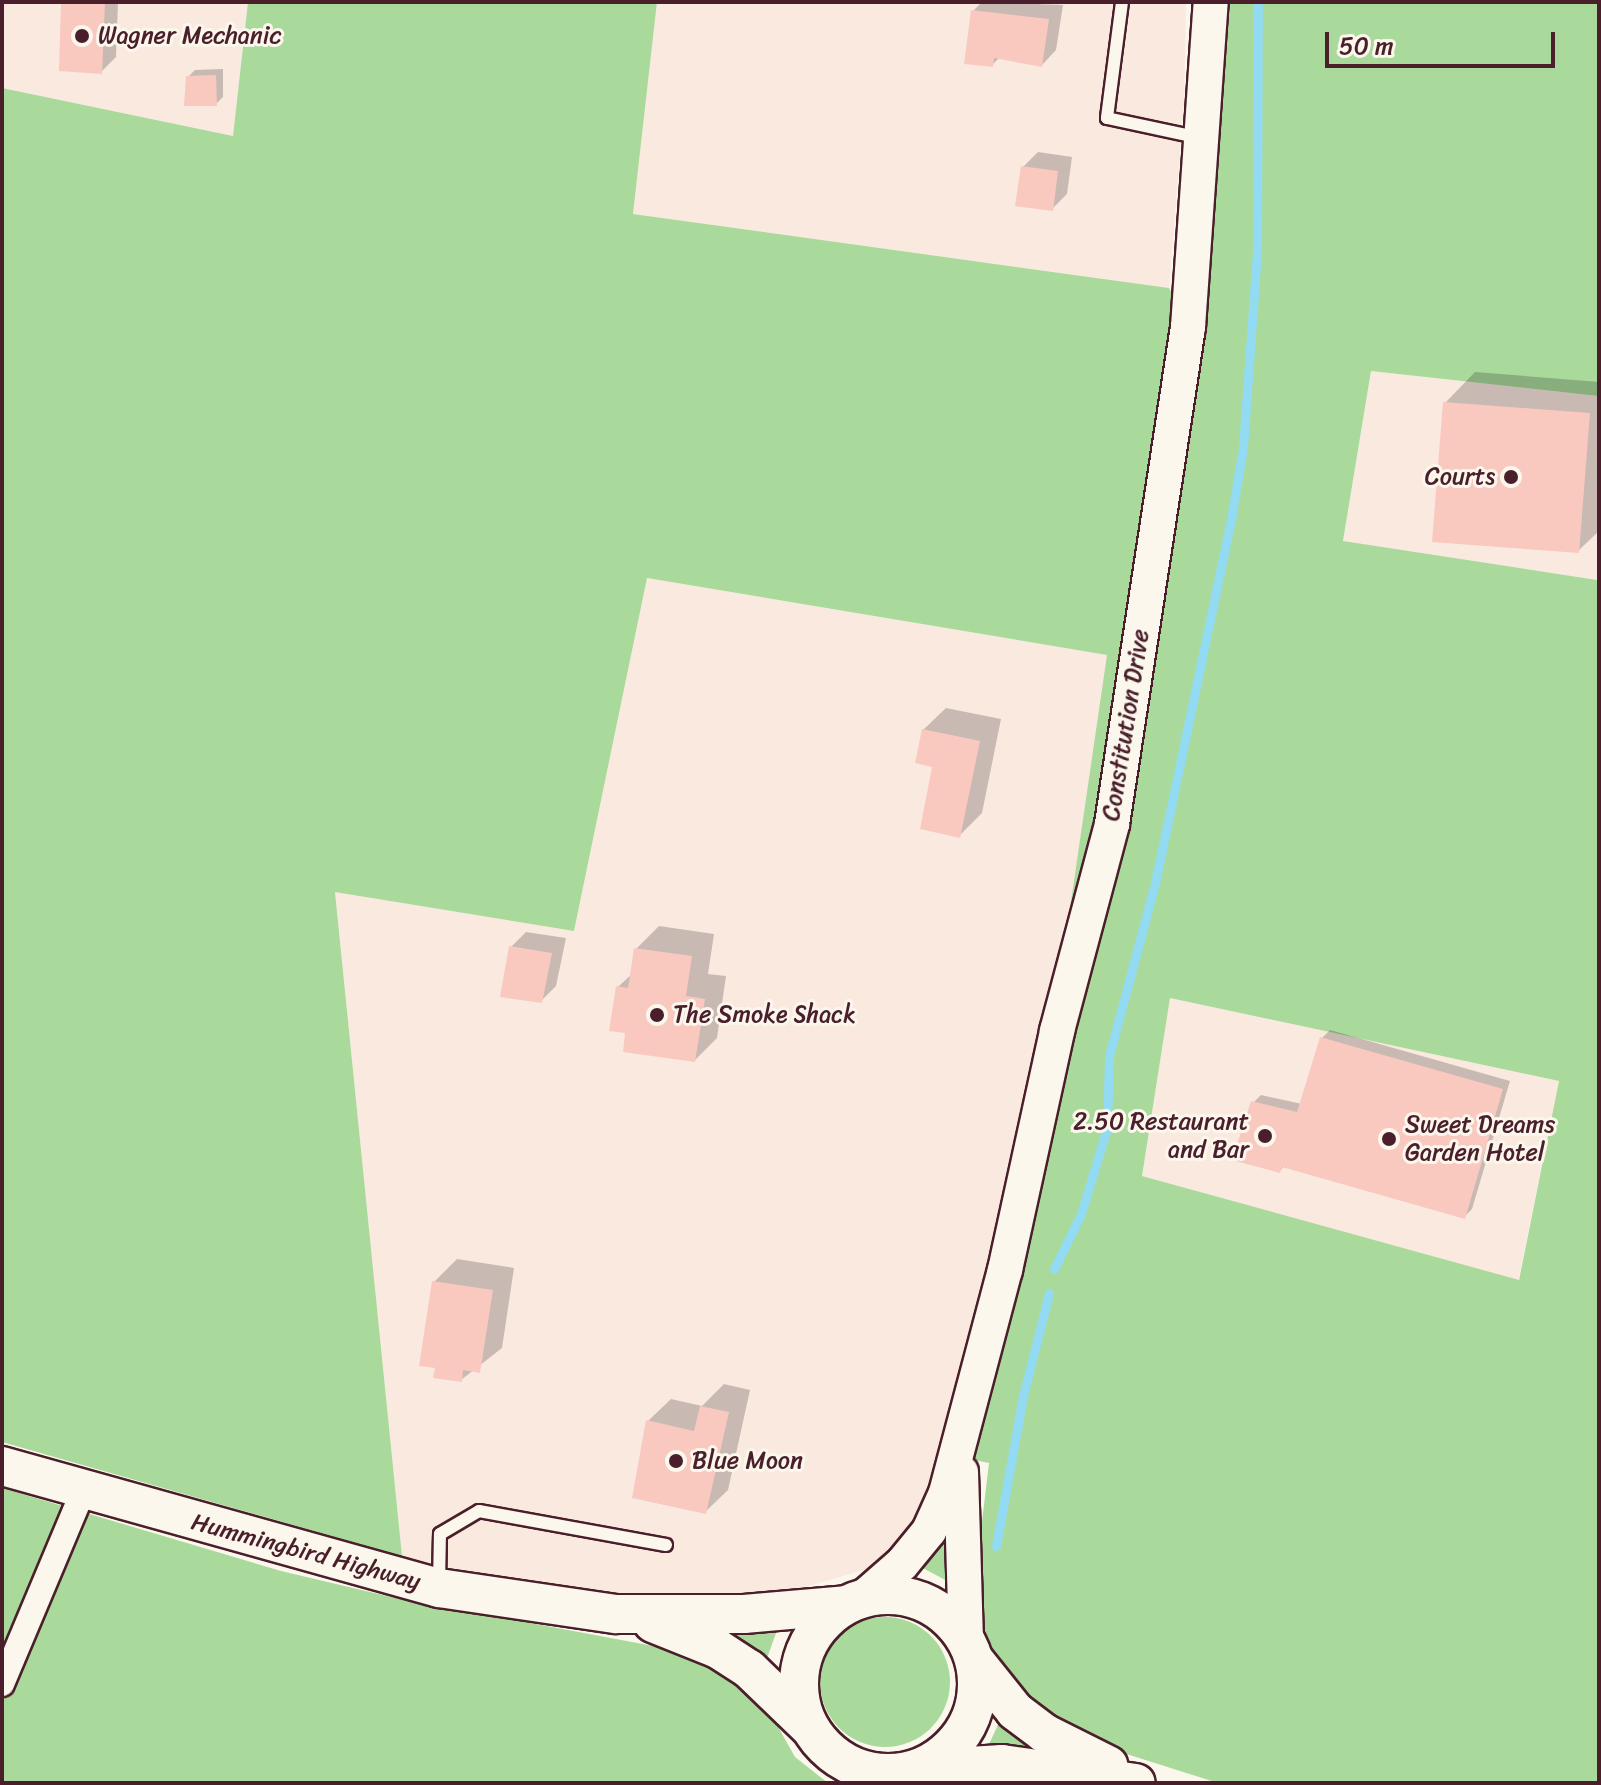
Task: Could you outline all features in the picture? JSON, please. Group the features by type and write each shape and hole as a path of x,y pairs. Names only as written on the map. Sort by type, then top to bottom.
{"main road":[{"name":"Constitution Drive","path":"855,1601 902,1564 929,1531 963,1436 1057,1031 1112,824 1188,327 1204,139 1211,2"},
{"name":"Constitution Drive","path":"963,1436 960,1545 970,1650"},
{"name":"Hummingbird Highway","path":"2,1466 439,1588 616,1614 744,1614 855,1601"},
{"path":"1136,1783 1090,1779 1002,1764 883,1773 854,1766 829,1751 811,1729 801,1702 804,1660 823,1623 855,1601 893,1594 922,1601 947,1616 1015,1711 1044,1733 1146,1783"},
{"name":"Hummingbird Highway","path":"616,1614 718,1649 778,1692 811,1729"},
{"path":"912,1769 937,1758 958,1739 975,1701 970,1650"}],"street":[{"path":"2,1684 83,1491"}],"lane":[{"path":"1122,2 1107,118 1204,139"},
{"path":"439,1588 440,1534 479,1511 666,1545"}],"shaded area":[{"path":"2,2 248,2 233,136 2,88"},
{"path":"657,2 1186,2 1184,104 1169,288 633,214"},
{"path":"1371,371 1599,396 1598,580 1343,542"},
{"path":"647,578 1108,655 1055,1011 936,1495 890,1556 867,1569 785,1593 692,1604 515,1585 402,1556 335,891 574,931"},
{"path":"1170,998 1559,1081 1518,1281 1142,1176"}],"green space":[{"path":"248,2 657,2 633,214 1169,288 1188,326 1211,2 1599,2 1599,396 1371,371 1343,541 1597,580 1599,567 1599,1783 1218,1783 1076,1738 1040,1717 1000,1669 986,1637 977,1563 989,1463 946,1454 1055,1011 1107,655 647,578 574,931 335,892 402,1556 2,1442 2,88 233,136","holes":["1170,998 1559,1081 1519,1280 1142,1176"]},
{"path":"2,1488 281,1571 391,1597 680,1651 734,1678 772,1716 795,1757 828,1783 2,1783"},
{"path":"955,1510 951,1583 919,1566"},
{"path":"885,1617 910,1622 931,1636 945,1657 950,1682 945,1707 931,1728 910,1742 885,1747 860,1742 839,1728 825,1707 820,1682 825,1657 839,1636 860,1622"},
{"path":"780,1622 766,1661 713,1629"},
{"path":"1001,1718 1062,1758 985,1753"}],"building":[{"name":"Wagner Mechanic","path":"61,2 105,2 102,74 59,71"},
{"path":"971,10 1049,19 1042,67 994,58 993,67 964,64"},
{"path":"216,75 217,106 184,106 186,76"},
{"path":"1021,166 1058,171 1053,211 1015,206"},
{"name":"Courts","path":"1443,402 1590,413 1579,553 1432,542"},
{"path":"922,729 980,741 960,838 920,829 932,767 915,763"},
{"path":"509,946 552,953 542,1003 500,997"},
{"name":"The Smoke Shack","path":"634,948 692,956 686,996 705,999 695,1062 623,1052 625,1033 609,1031 616,986 628,988"},
{"name":"Sweet Dreams Garden Hotel","path":"1320,1037 1503,1089 1465,1219 1282,1167 1280,1173 1232,1160 1251,1101 1297,1112"},
{"path":"432,1281 493,1290 480,1373 463,1370 462,1382 433,1378 435,1368 419,1366"},
{"name":"Blue Moon","path":"700,1406 729,1412 706,1514 632,1498 646,1420 694,1431"}],"waterway":[{"path":"1054,1269 1081,1214 1107,1128 1109,1056 1155,883 1243,447 1257,251 1258,2"},
{"path":"996,1546 1023,1396 1049,1293"}],"place":[{"name":"Wagner Mechanic","path":"82,36"},
{"name":"Courts","path":"1511,477"},
{"name":"The Smoke Shack","path":"657,1015"},
{"name":"2.50 Restaurant and Bar","path":"1265,1136"},
{"name":"Sweet Dreams Garden Hotel","path":"1389,1139"},
{"name":"Blue Moon","path":"676,1461"}]}
